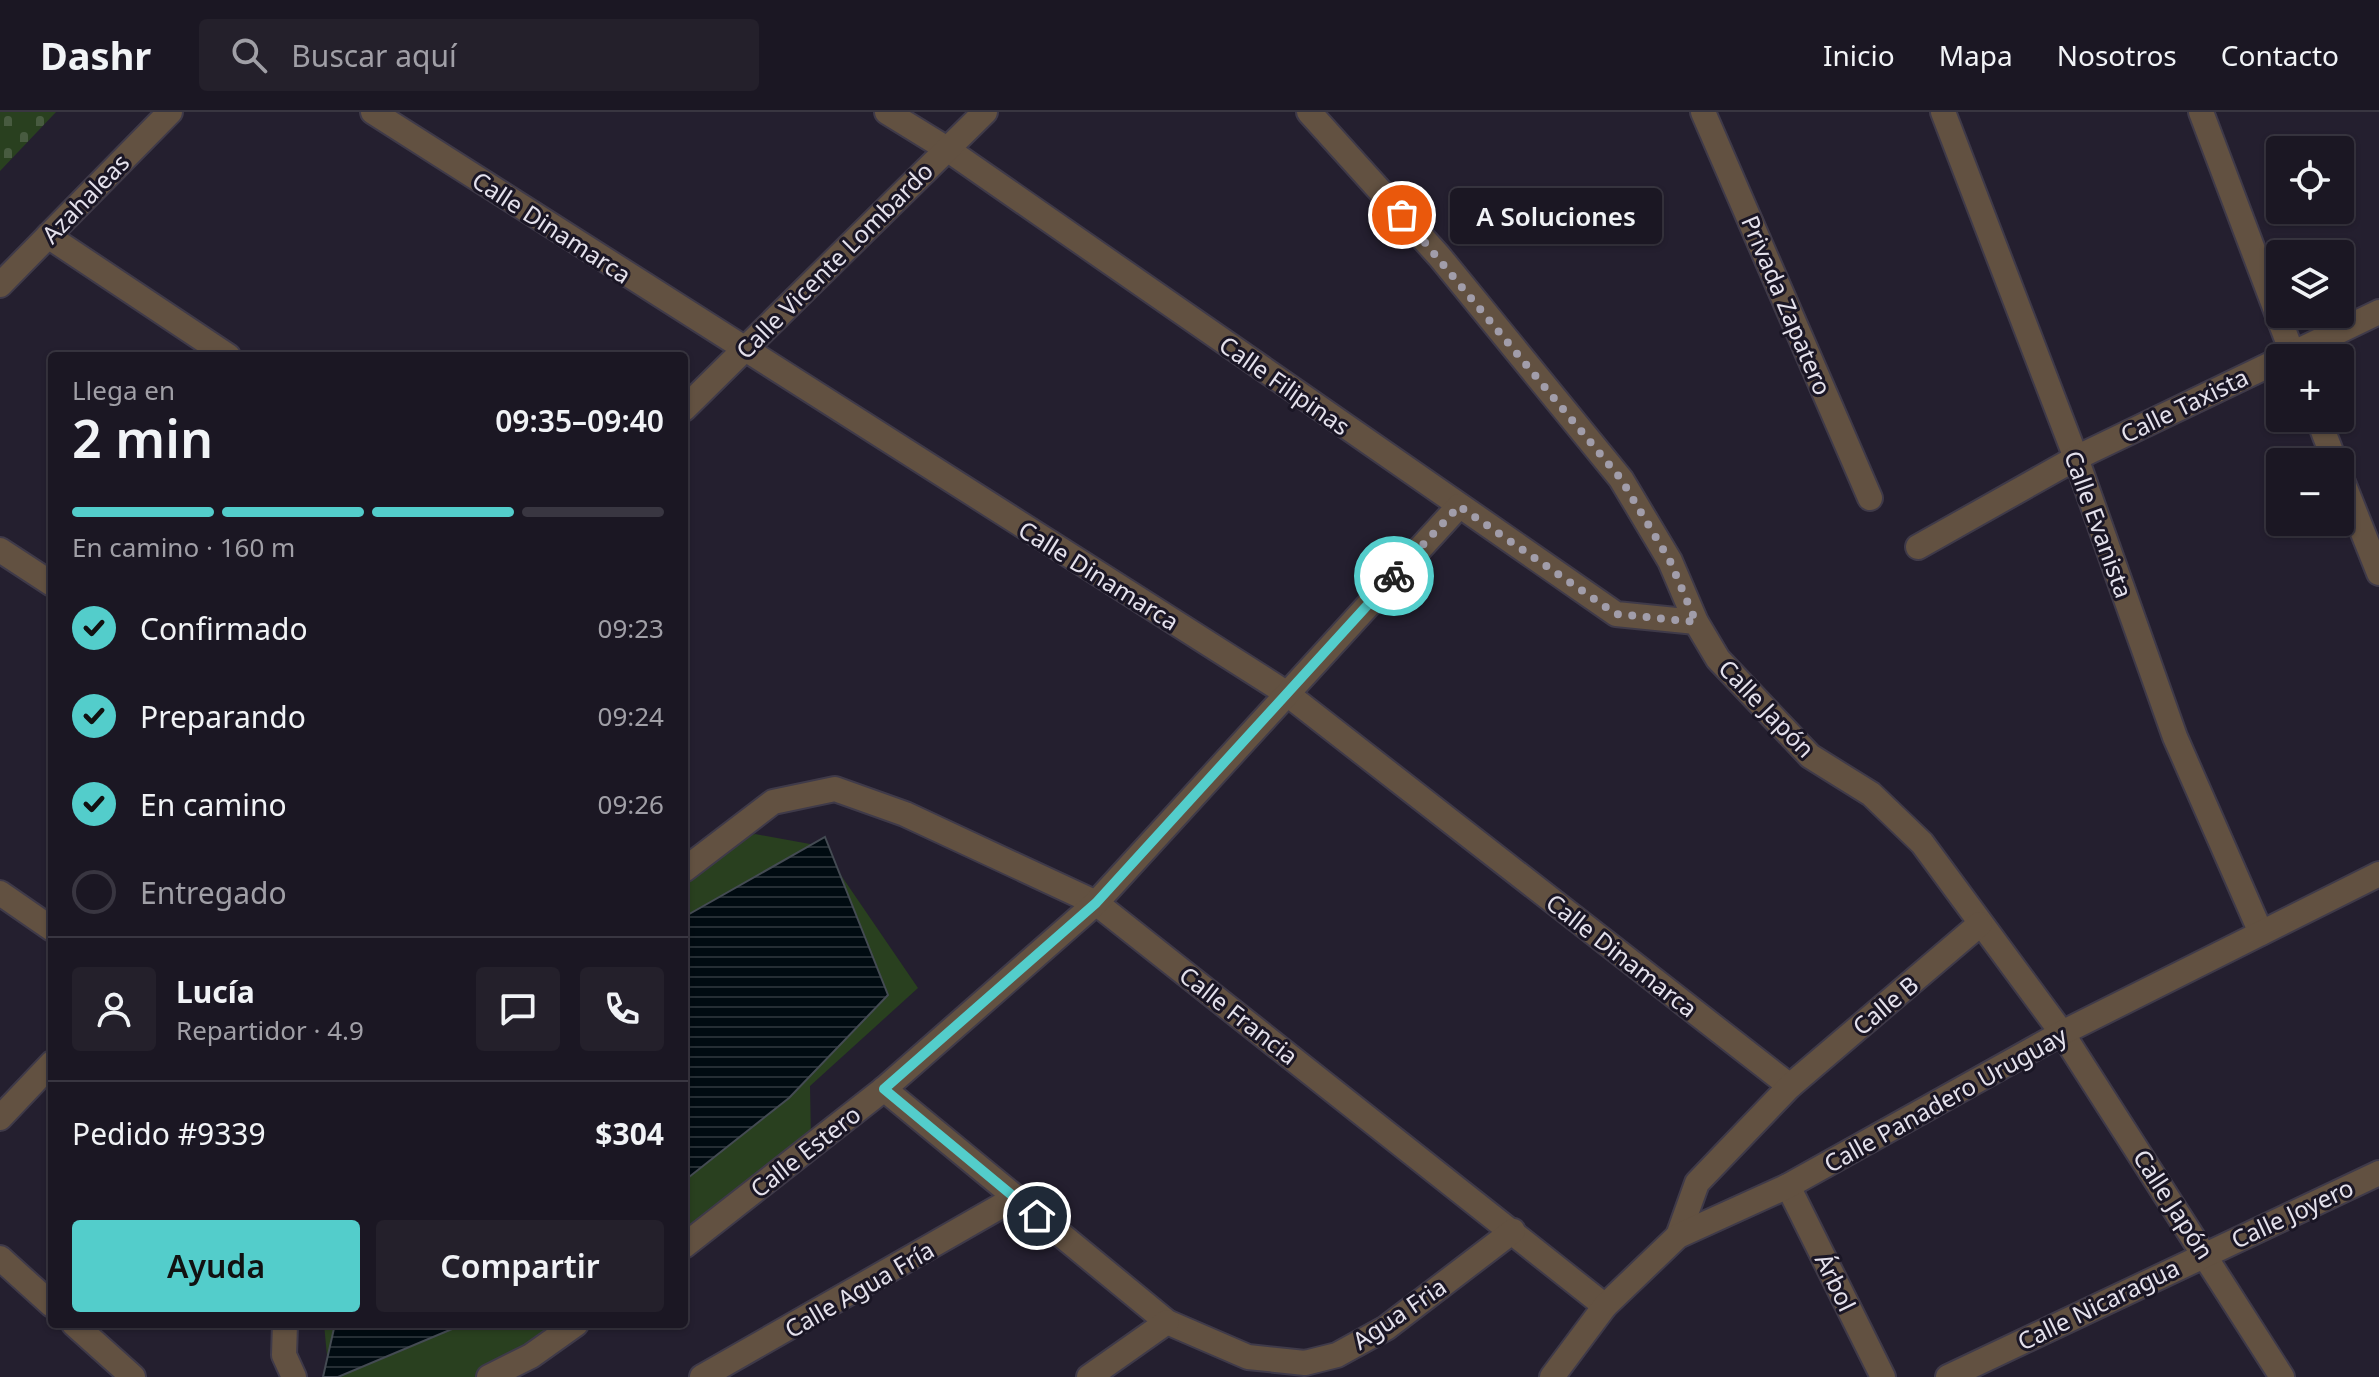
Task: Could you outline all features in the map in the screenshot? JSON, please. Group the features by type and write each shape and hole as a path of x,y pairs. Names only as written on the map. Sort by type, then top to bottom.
{"street":[{"name":"Azahaleas","path":"0,285 170,112"},
{"name":"Calle Dinamarca","path":"373,112 1286,693 1790,1086"},
{"name":"Calle Filipinas","path":"887,112 947,149 1616,614 1696,622"},
{"name":"Calle Vicente Lombardo","path":"688,405 985,112"},
{"name":"Calle Japón","path":"1309,112 1439,256 1621,479 1670,561 1696,622 1718,659 1810,756 1871,794 1922,843 2062,1033 2205,1252 2282,1377"},
{"name":"Privada Zapatero","path":"1703,112 1870,498"},
{"name":"Calle Evanista","path":"1943,112 2076,458 2175,737 2261,933"},
{"path":"2201,112 2289,344"},
{"path":"48,236 222,352"},
{"name":"Calle Taxista","path":"2315,344 2379,312"},
{"name":"Calle Taxista","path":"1918,547 2076,458 2266,368"},
{"name":"Calle Estero","path":"688,1243 884,1089 1096,903 1459,506"},
{"path":"2354,510 2379,573"},
{"path":"0,550 48,581"},
{"name":"Calle Francia","path":"688,867 773,802 835,789 905,814 1096,903 1605,1306"},
{"name":"Calle Panadero Uruguay","path":"1552,1377 1605,1306 1678,1236 1788,1186 2062,1033 2379,874"},
{"path":"0,893 48,926"},
{"name":"Calle B","path":"1678,1236 1697,1183 1790,1086 1980,924"},
{"path":"0,1118 48,1067"},
{"name":"Agua Fria","path":"884,1089 1167,1322 1248,1357 1305,1363 1337,1355 1386,1328 1513,1231"},
{"name":"Calle Joyero","path":"2205,1252 2379,1173"},
{"name":"Árbol","path":"1788,1186 1883,1377"},
{"name":"Calle Agua Fría","path":"702,1377 1015,1198"},
{"name":"Calle Nicaragua","path":"1948,1377 2205,1252"},
{"path":"0,1258 48,1301"},
{"path":"1089,1377 1167,1322"},
{"path":"78,1328 133,1377"},
{"path":"284,1328 284,1355 294,1377"},
{"path":"489,1377 531,1356 570,1328"}],"green space":[{"path":"0,112 56,112 0,171"},
{"path":"755,834 821,846 918,988 810,1086 811,1141 688,1232 688,871 711,851"},
{"path":"324,1328 559,1328 493,1377 329,1377"}],"shaded area":[{"path":"825,837 888,995 789,1098 688,1178 688,915"},
{"path":"334,1328 454,1328 338,1377 323,1377"}],"way so far":[{"path":"1394,576 1459,506 1616,614 1696,622 1670,561 1621,479 1402,215"}],"place":[{"name":"A Soluciones","path":"1402,215"}],"route":[{"path":"1037,1216 884,1089 1096,903 1394,576"}]}
